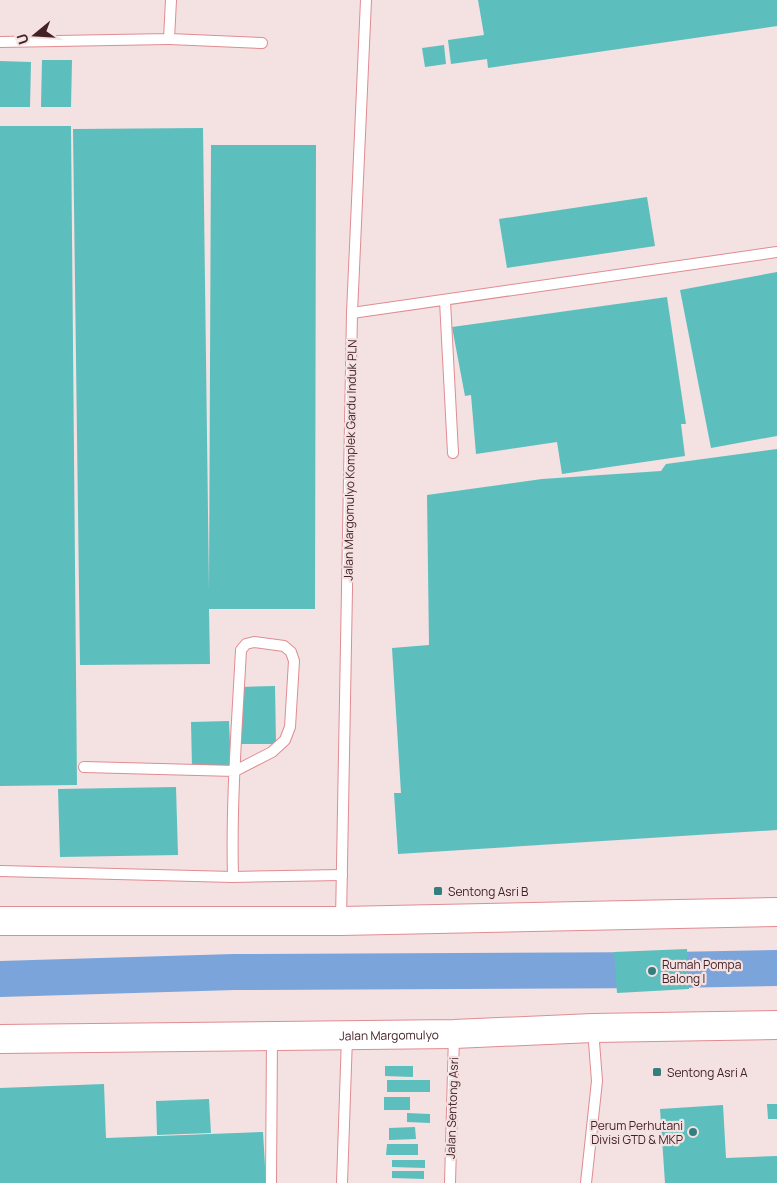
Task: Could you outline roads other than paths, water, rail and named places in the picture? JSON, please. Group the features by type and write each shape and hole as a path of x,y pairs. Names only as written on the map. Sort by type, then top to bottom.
{"main road":[{"path":"0,920 341,921 777,912"},
{"name":"Jalan Margomulyo","path":"0,1040 347,1036 593,1028 777,1026"}],"lane":[{"path":"169,39 171,0"},
{"name":"Jalan Margomulyo Komplek Gardu Induk PLN","path":"341,921 352,313 366,0"},
{"path":"0,42 169,39 262,43"},
{"path":"352,313 777,252"},
{"path":"445,301 453,453"},
{"path":"84,767 235,771 272,752 285,740 290,727 294,661 291,652 284,646 254,642 246,644 241,650 235,771 232,841 234,877"},
{"path":"0,871 234,877 342,875"},
{"path":"586,1183 596,1081 593,1028"},
{"name":"Jalan Sentong Asri","path":"450,1183 454,1034"},
{"path":"342,1183 347,1036"},
{"path":"272,1037 272,1183"}],"waterway":[{"path":"0,979 234,972 777,968"}],"place":[{"name":"Sentong Asri B","path":"438,891"},
{"name":"Rumah Pompa Balong I","path":"652,971"},
{"name":"Sentong Asri A","path":"657,1072"},
{"name":"Perum Perhutani Divisi GTD & MKP","path":"693,1132"}]}
